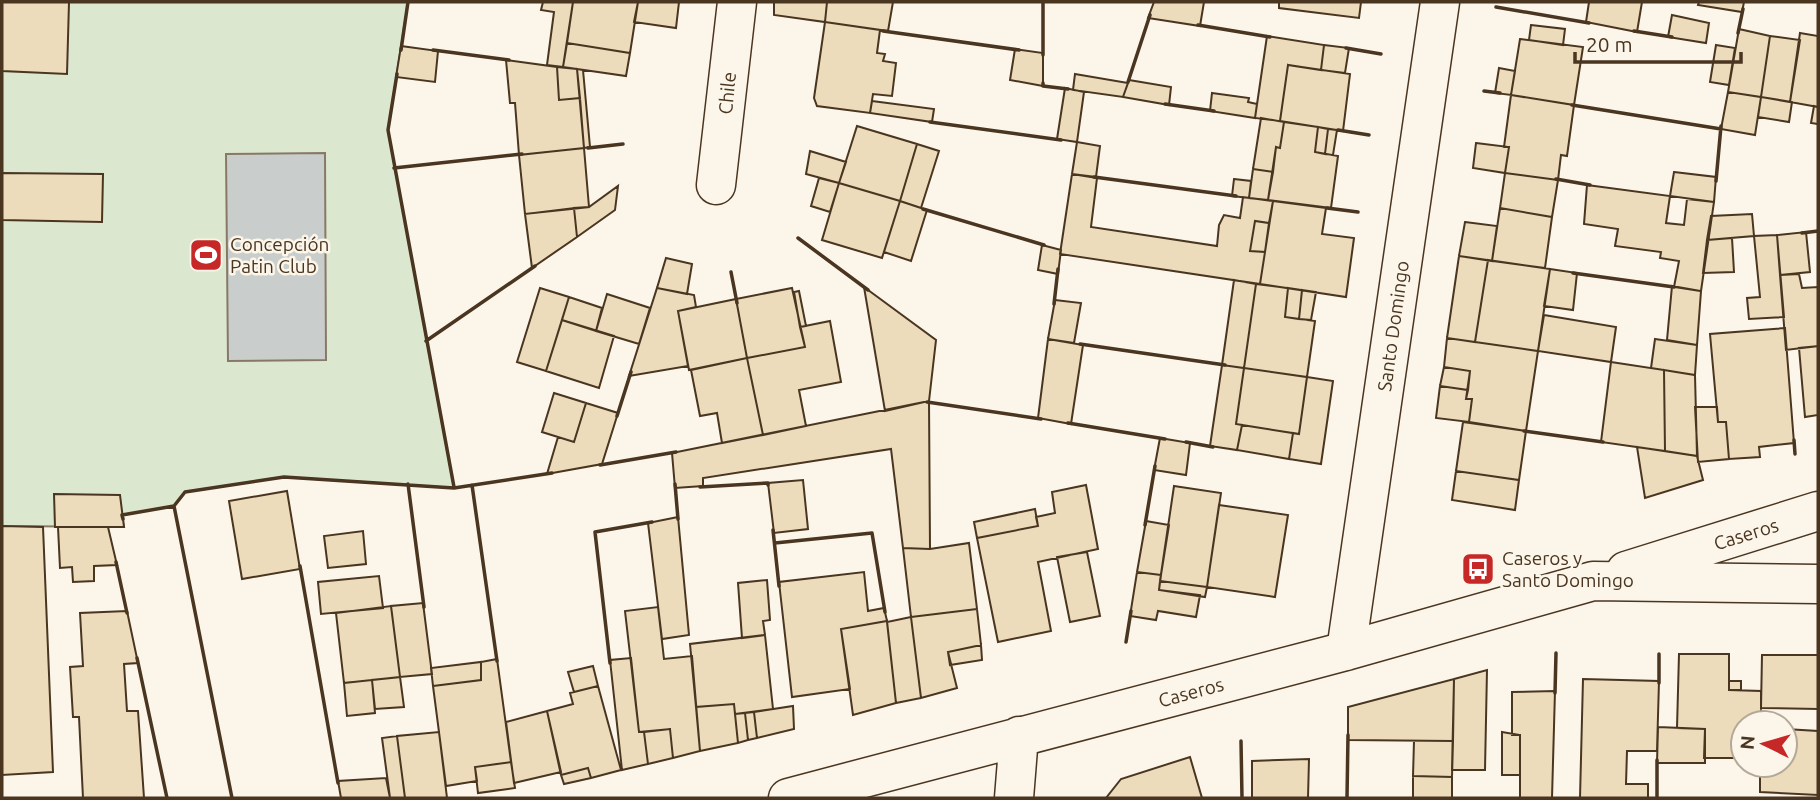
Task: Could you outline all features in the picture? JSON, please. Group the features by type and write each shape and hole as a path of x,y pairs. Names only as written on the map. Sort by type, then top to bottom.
{"street":[{"name":"Chile","path":"716,184 737,2"},
{"name":"Santo Domingo","path":"1346,651 1440,2"},
{"name":"Caseros","path":"788,798 1346,651 1593,581 1818,511"},
{"name":"Caseros","path":"1593,581 1818,584"},
{"path":"1014,798 1019,736"}],"green space":[{"name":"Concepción Patin Club","path":"2,2 408,2 388,130 454,488 284,477 185,492 174,506 122,515 124,527 2,526"}],"shaded area":[{"path":"325,153 326,360 228,361 226,154"}],"building":[{"path":"2,2 69,2 67,74 2,71"},
{"path":"543,2 573,2 563,67 547,65 554,12 541,10"},
{"path":"573,2 638,2 630,53 567,43"},
{"path":"638,2 679,2 676,28 634,22"},
{"path":"774,2 827,2 825,22 774,15"},
{"path":"827,2 893,2 888,31 825,22"},
{"path":"1154,2 1204,2 1200,26 1148,18"},
{"path":"1279,2 1361,2 1359,18 1279,8"},
{"path":"1589,2 1642,2 1637,32 1586,22"},
{"path":"1699,2 1744,2 1742,12 1698,5"},
{"path":"1672,15 1709,23 1706,43 1668,37"},
{"path":"825,22 880,30 877,53 885,54 883,61 896,63 892,96 873,94 870,113 817,106 814,98"},
{"path":"1531,25 1565,29 1563,45 1529,40"},
{"path":"1739,29 1770,36 1761,97 1728,92"},
{"path":"1800,33 1818,36 1818,107 1790,102"},
{"path":"1267,36 1324,45 1321,70 1288,65 1280,121 1255,118"},
{"path":"1770,36 1800,40 1790,102 1761,97"},
{"path":"1520,39 1583,47 1574,105 1511,95"},
{"path":"567,43 630,53 626,76 563,67"},
{"path":"1324,45 1349,48 1345,73 1321,70"},
{"path":"1716,45 1735,48 1729,85 1710,82"},
{"path":"401,46 438,51 435,82 396,77"},
{"path":"1015,49 1043,53 1043,86 1010,80"},
{"path":"506,60 557,67 559,100 580,98 584,148 519,155 515,103 510,103"},
{"path":"1288,65 1350,74 1343,131 1280,121"},
{"path":"557,67 577,69 580,98 559,100"},
{"path":"1499,68 1515,71 1511,95 1495,93"},
{"path":"577,69 583,70 590,147 584,148"},
{"path":"1075,74 1128,83 1123,97 1073,90"},
{"path":"1129,80 1171,87 1169,105 1123,97"},
{"path":"1065,88 1084,92 1077,142 1057,139"},
{"path":"1728,92 1761,97 1755,135 1721,129"},
{"path":"1212,93 1249,98 1248,102 1257,104 1255,118 1210,111"},
{"path":"1511,95 1574,105 1567,156 1561,155 1558,180 1505,173 1509,147 1504,147"},
{"path":"1761,97 1792,102 1789,122 1758,117"},
{"path":"872,101 934,109 932,122 870,113"},
{"path":"1814,106 1818,107 1818,124 1811,123"},
{"path":"1261,118 1284,122 1280,148 1276,147 1273,172 1253,169"},
{"path":"1284,122 1318,127 1315,152 1338,156 1331,208 1268,200 1276,147 1280,148"},
{"path":"857,126 917,144 900,201 839,183"},
{"path":"1318,127 1328,129 1325,154 1315,152"},
{"path":"1328,129 1337,130 1333,155 1325,154"},
{"path":"1077,142 1100,146 1096,177 1072,174"},
{"path":"1476,143 1509,147 1505,173 1473,168"},
{"path":"917,144 939,151 921,208 900,201"},
{"path":"584,148 589,207 525,214 519,155"},
{"path":"810,151 846,162 839,183 806,174"},
{"path":"1253,169 1273,172 1268,200 1249,198"},
{"path":"1674,172 1716,177 1714,202 1670,196"},
{"path":"2,173 103,174 102,222 2,220"},
{"path":"1505,173 1558,180 1552,217 1500,208"},
{"path":"1072,174 1097,178 1091,227 1217,246 1219,225 1224,215 1240,218 1243,197 1273,201 1269,223 1255,221 1250,251 1265,252 1260,284 1060,254"},
{"path":"819,178 839,183 830,212 811,206"},
{"path":"1234,179 1251,181 1249,198 1232,196"},
{"path":"839,183 900,201 882,258 822,240"},
{"path":"1587,185 1670,196 1666,223 1684,225 1687,199 1714,202 1701,291 1674,287 1679,261 1660,258 1661,252 1615,246 1618,229 1584,224"},
{"path":"618,186 615,210 577,237 574,208 589,207"},
{"path":"900,201 927,210 911,261 884,252"},
{"path":"1273,201 1326,208 1322,234 1354,238 1346,297 1260,284"},
{"path":"574,208 577,237 532,268 525,214"},
{"path":"1500,208 1552,217 1545,268 1492,261"},
{"path":"1752,214 1754,236 1707,240 1711,216"},
{"path":"1255,221 1269,223 1265,252 1250,251"},
{"path":"1465,222 1497,226 1492,261 1459,256"},
{"path":"1806,232 1810,272 1780,275 1777,235"},
{"path":"1777,235 1784,317 1749,319 1747,298 1760,297 1754,236"},
{"path":"1732,238 1734,272 1703,273 1707,240"},
{"path":"1042,245 1061,250 1058,274 1038,270"},
{"path":"1459,256 1488,260 1475,342 1447,338"},
{"path":"666,258 692,264 687,294 657,288"},
{"path":"1488,260 1550,269 1538,351 1475,342"},
{"path":"1550,269 1577,273 1573,310 1544,306"},
{"path":"1799,274 1802,288 1818,287 1818,346 1786,350 1780,275"},
{"path":"1234,280 1256,284 1244,368 1222,365"},
{"path":"1256,284 1288,288 1285,317 1315,321 1307,377 1244,368"},
{"path":"1672,286 1701,291 1697,345 1667,340"},
{"path":"864,287 936,340 929,401 885,411"},
{"path":"540,288 569,297 546,371 517,362"},
{"path":"657,288 694,295 696,307 678,311 688,366 629,376"},
{"path":"792,288 805,347 747,358 736,299"},
{"path":"1288,288 1302,290 1299,319 1285,317"},
{"path":"1302,290 1316,292 1311,320 1299,319"},
{"path":"799,291 806,326 800,327 794,292"},
{"path":"607,294 650,308 639,344 596,331"},
{"path":"569,297 602,308 596,331 562,320"},
{"path":"736,299 747,358 689,370 678,311"},
{"path":"1055,300 1081,303 1074,343 1048,339"},
{"path":"1544,315 1616,327 1611,362 1538,351"},
{"path":"562,320 614,336 599,388 546,371"},
{"path":"830,321 841,382 799,390 806,426 763,435 747,358 805,347 800,327"},
{"path":"1785,328 1794,443 1759,447 1760,457 1729,459 1726,422 1718,422 1710,334"},
{"path":"1447,338 1538,351 1526,431 1469,422 1472,399 1466,399 1470,371 1444,367"},
{"path":"1048,339 1083,345 1071,424 1038,418"},
{"path":"1655,339 1697,345 1695,375 1651,368"},
{"path":"1818,346 1818,415 1805,417 1799,348"},
{"path":"747,358 763,435 722,443 717,413 700,416 691,370"},
{"path":"1611,362 1664,370 1665,451 1601,442"},
{"path":"1222,365 1244,368 1236,424 1242,425 1237,450 1210,446"},
{"path":"1444,367 1470,371 1468,390 1440,386"},
{"path":"1244,368 1307,377 1299,434 1236,424"},
{"path":"1664,370 1695,375 1697,456 1665,451"},
{"path":"1307,377 1333,381 1321,464 1289,459 1293,433 1299,434"},
{"path":"1440,386 1468,390 1466,399 1472,399 1469,422 1436,418"},
{"path":"554,393 586,403 574,442 542,432"},
{"path":"929,401 930,549 903,548 891,449 703,478 703,486 675,488 672,453"},
{"path":"586,403 618,413 602,464 547,474 558,437 574,442"},
{"path":"1695,407 1717,407 1718,422 1726,422 1729,459 1698,462"},
{"path":"1463,422 1526,431 1519,480 1456,471"},
{"path":"1242,425 1293,433 1289,459 1237,450"},
{"path":"1160,438 1190,443 1186,475 1154,470"},
{"path":"1637,447 1697,456 1703,480 1645,498"},
{"path":"1456,471 1519,480 1515,510 1452,500"},
{"path":"803,480 808,529 774,533 768,483"},
{"path":"1086,485 1098,549 1038,562 1051,631 998,642 977,538 1038,526 1036,517 1055,513 1052,492"},
{"path":"1174,486 1221,493 1207,587 1160,581"},
{"path":"287,491 300,569 242,579 229,501"},
{"path":"54,494 120,495 124,527 55,527"},
{"path":"1219,505 1288,515 1275,597 1207,587"},
{"path":"1035,509 1038,526 977,538 974,522"},
{"path":"678,517 689,635 662,639 648,523"},
{"path":"1146,521 1169,525 1161,575 1137,572"},
{"path":"2,526 43,527 53,772 2,775"},
{"path":"58,527 108,527 117,565 94,566 94,581 73,582 72,567 60,568"},
{"path":"363,531 366,564 328,568 324,536"},
{"path":"969,543 977,609 911,617 903,548 930,549"},
{"path":"1087,552 1100,616 1070,622 1057,557"},
{"path":"864,572 868,611 884,608 887,621 841,629 850,689 792,697 779,582"},
{"path":"1137,572 1161,575 1159,590 1200,595 1196,617 1158,611 1156,620 1130,616"},
{"path":"379,576 383,608 321,614 318,582"},
{"path":"767,580 770,620 763,621 765,635 742,638 738,583"},
{"path":"1160,581 1207,587 1205,597 1159,590"},
{"path":"423,603 432,674 400,677 391,606"},
{"path":"391,606 400,677 344,683 336,613"},
{"path":"658,607 664,659 692,656 700,751 673,758 670,729 639,732 625,611"},
{"path":"977,609 981,645 948,652 957,688 921,698 911,617"},
{"path":"127,611 138,663 124,664 127,711 138,711 144,798 83,798 79,717 73,717 70,667 83,666 80,613"},
{"path":"911,617 921,698 896,703 887,622"},
{"path":"887,621 896,703 853,715 841,629"},
{"path":"765,635 773,709 735,714 734,704 696,707 690,644"},
{"path":"981,645 982,660 950,665 948,652"},
{"path":"1679,654 1729,654 1729,690 1761,691 1761,709 1729,709 1729,758 1704,758 1705,729 1677,728"},
{"path":"1762,655 1818,655 1818,709 1761,708"},
{"path":"631,658 639,732 644,732 648,764 622,770 610,660"},
{"path":"497,659 511,762 475,767 477,781 446,786 433,686 481,680 481,662"},
{"path":"481,662 481,680 433,686 431,668"},
{"path":"593,666 598,686 574,692 568,672"},
{"path":"1487,670 1485,770 1452,770 1454,679"},
{"path":"400,677 404,707 375,709 372,680"},
{"path":"1454,679 1453,741 1348,740 1348,707"},
{"path":"1583,679 1659,681 1657,751 1627,751 1626,784 1648,784 1648,798 1580,798"},
{"path":"372,680 375,713 347,716 344,683"},
{"path":"1729,681 1741,681 1741,690 1729,690"},
{"path":"598,686 621,770 591,778 588,768 561,775 547,711 573,704 570,693"},
{"path":"1555,691 1552,798 1520,798 1520,735 1512,735 1512,692"},
{"path":"734,704 738,743 700,751 696,707"},
{"path":"793,706 794,729 757,738 754,712"},
{"path":"547,711 561,772 514,783 506,722"},
{"path":"754,712 757,738 748,740 745,713"},
{"path":"745,713 748,740 738,743 735,714"},
{"path":"1658,727 1705,729 1705,763 1657,763"},
{"path":"670,729 673,758 648,764 644,732"},
{"path":"1799,730 1818,731 1818,795 1760,792 1760,779 1799,779"},
{"path":"439,732 447,798 405,798 397,736"},
{"path":"1502,732 1520,735 1520,775 1502,775"},
{"path":"397,736 405,798 390,798 382,738"},
{"path":"1414,741 1453,741 1452,777 1413,776"},
{"path":"1190,757 1202,798 1106,798 1121,779"},
{"path":"1309,759 1308,798 1252,798 1252,761"},
{"path":"511,762 515,788 478,793 475,767"},
{"path":"588,768 591,778 564,784 561,775"},
{"path":"1413,776 1452,777 1452,798 1413,798"},
{"path":"386,778 390,798 341,798 338,781"}],"wall":[{"path":"401,50 408,2"},
{"path":"1043,2 1043,55"},
{"path":"1496,7 1589,23"},
{"path":"1738,33 1743,9"},
{"path":"1128,82 1150,15"},
{"path":"1198,25 1270,37"},
{"path":"883,31 1019,50"},
{"path":"1634,31 1672,37"},
{"path":"1346,48 1381,54"},
{"path":"433,50 509,60"},
{"path":"397,74 388,130 454,487"},
{"path":"1043,83 1043,86 1068,89"},
{"path":"1484,91 1500,93"},
{"path":"1165,104 1214,111"},
{"path":"1572,105 1721,129"},
{"path":"930,122 1061,140"},
{"path":"1716,181 1721,126"},
{"path":"1338,130 1369,135"},
{"path":"588,148 623,144"},
{"path":"394,168 522,154"},
{"path":"1094,177 1236,196"},
{"path":"1556,179 1590,185"},
{"path":"1327,208 1358,212"},
{"path":"923,209 1044,245"},
{"path":"1802,233 1818,231"},
{"path":"798,238 868,290"},
{"path":"426,341 535,266"},
{"path":"1054,304 1058,269"},
{"path":"731,272 737,303"},
{"path":"1573,273 1674,287"},
{"path":"1080,344 1225,365"},
{"path":"617,416 631,372"},
{"path":"927,402 1041,419"},
{"path":"1068,423 1165,439"},
{"path":"1524,431 1603,442"},
{"path":"1794,440 1795,454"},
{"path":"1186,442 1213,447"},
{"path":"600,465 676,452"},
{"path":"1145,525 1155,466"},
{"path":"123,519 122,515 174,506 185,492 284,477 454,488 552,473"},
{"path":"408,484 424,607"},
{"path":"675,484 678,519"},
{"path":"472,485 497,661"},
{"path":"700,487 768,485"},
{"path":"174,506 232,798"},
{"path":"610,663 595,532 652,522"},
{"path":"773,530 779,586"},
{"path":"775,543 872,533 885,612"},
{"path":"116,562 127,613"},
{"path":"300,566 338,783"},
{"path":"1126,642 1131,611"},
{"path":"1555,693 1556,653"},
{"path":"1659,654 1659,683"},
{"path":"137,658 167,798"},
{"path":"1347,798 1348,735"},
{"path":"1241,741 1242,798"},
{"path":"1657,760 1657,798"}],"place":[{"name":"Concepción Patin Club","path":"206,255"},
{"name":"Caseros y Santo Domingo","path":"1478,569"}]}
